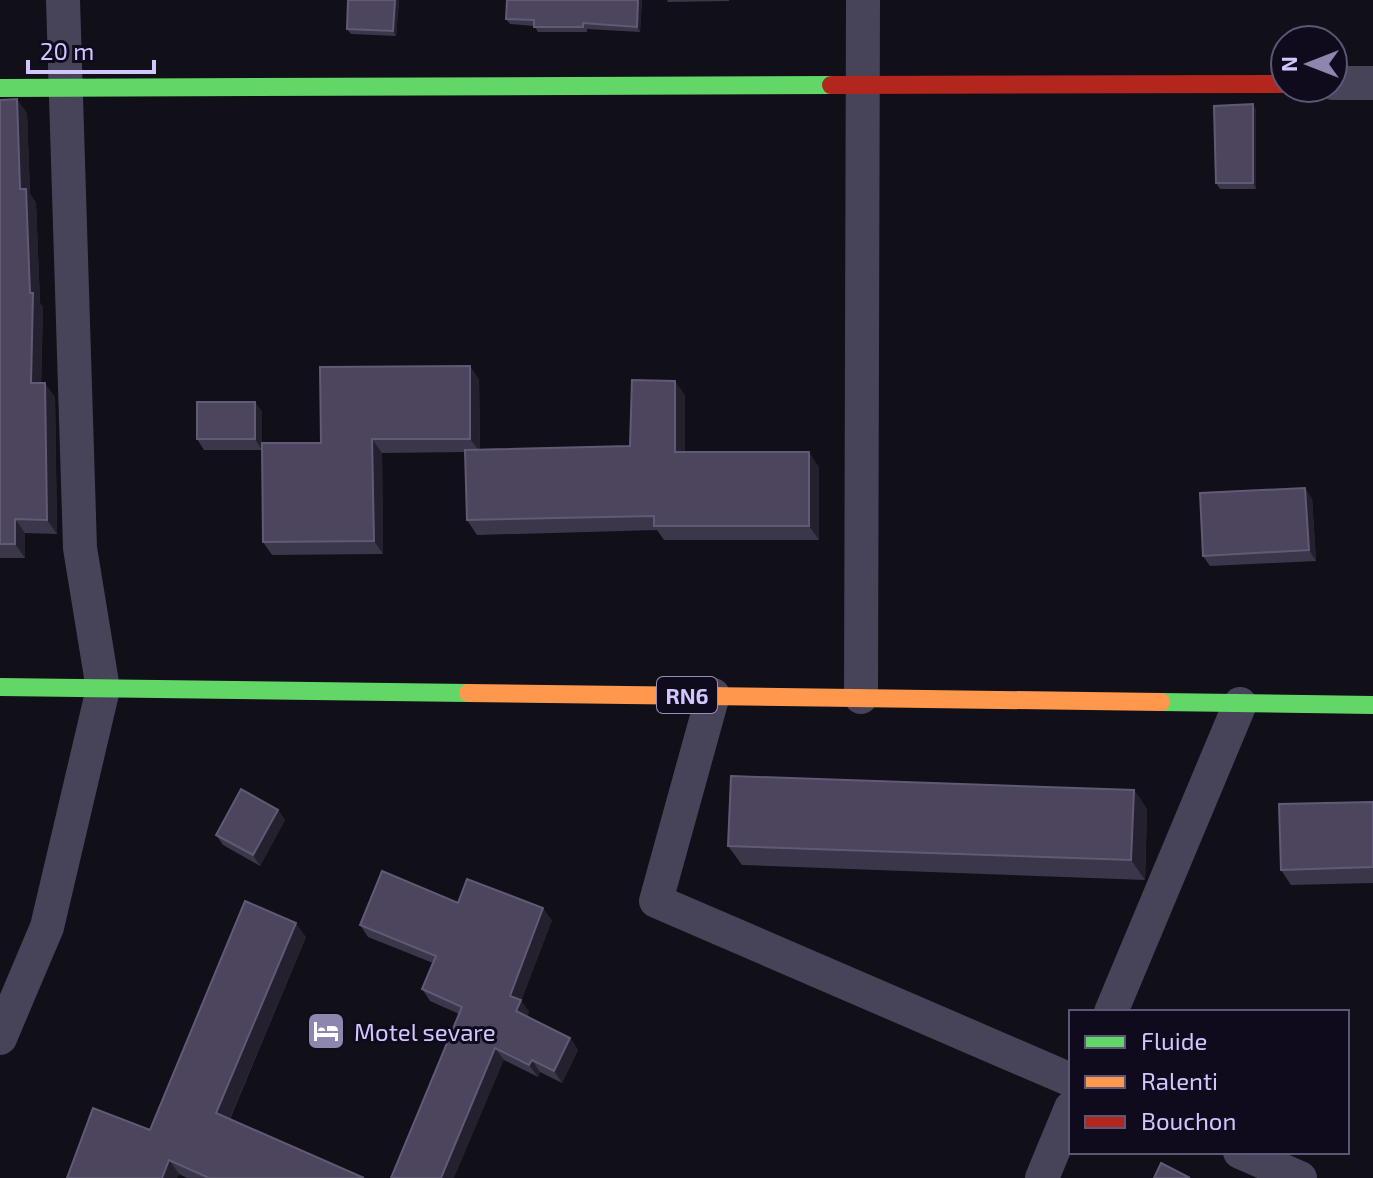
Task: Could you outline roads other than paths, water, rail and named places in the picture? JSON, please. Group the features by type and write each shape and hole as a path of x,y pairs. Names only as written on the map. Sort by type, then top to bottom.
{"main road":[{"path":"0,88 1269,84"},
{"name":"RN6","path":"0,687 1373,705"}],"street":[{"path":"0,1038 47,927 103,689 80,548 63,0"},
{"path":"861,697 863,0"},
{"path":"1349,83 1373,83"},
{"path":"713,695 656,901 1069,1079"},
{"path":"1112,1010 1240,704"},
{"path":"1042,1178 1069,1113"},
{"path":"1245,1154 1300,1178"}],"place":[{"name":"Motel sevare","path":"326,1031"}]}
